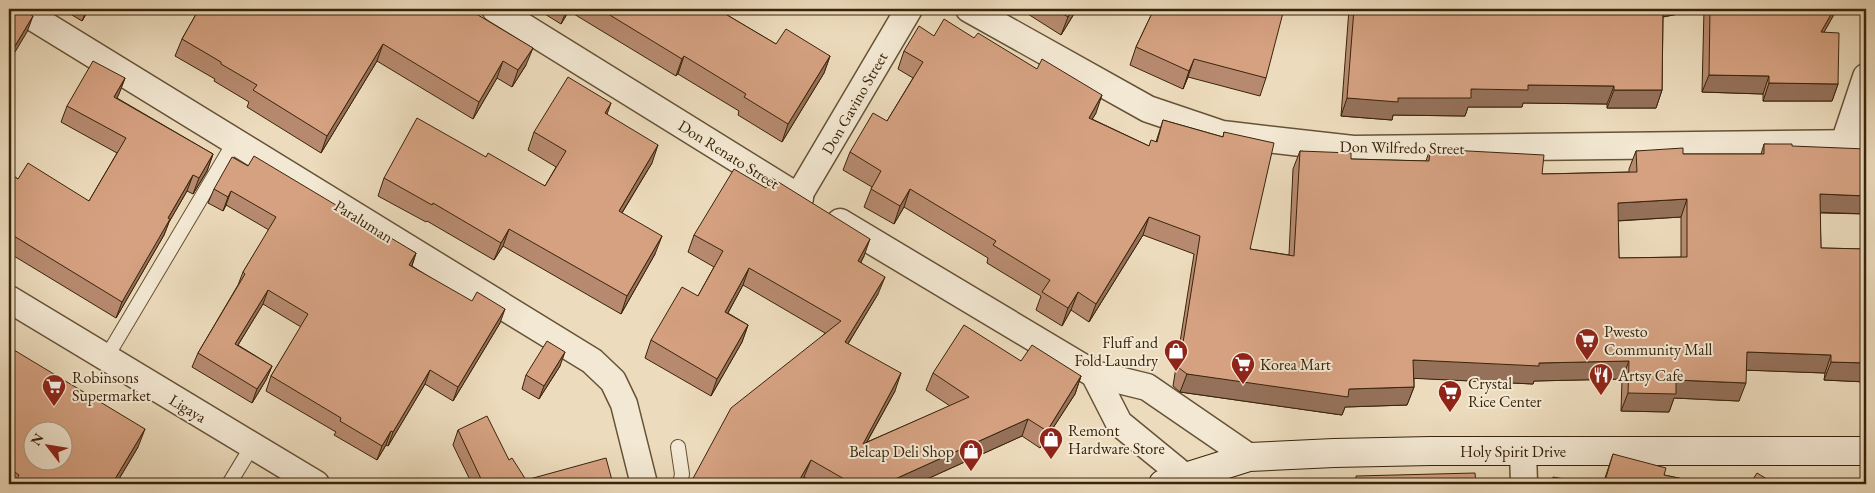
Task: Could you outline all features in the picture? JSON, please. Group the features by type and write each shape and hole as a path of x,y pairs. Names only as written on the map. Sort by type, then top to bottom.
{"main road":[{"name":"Holy Spirit Drive","path":"1174,481 1249,457 1334,452 1866,451"}],"street":[{"name":"Paraluman","path":"19,9 592,361 613,381 624,404 644,484"},
{"name":"Don Renato Street","path":"495,9 798,196 1094,374 1147,386 1249,457"},
{"name":"Don Gavino Street","path":"798,196 909,9"},
{"name":"Don Wilfredo Street","path":"969,9 1148,109 1222,134 1353,149 1855,143"},
{"path":"1855,143 1866,77"},
{"name":"Ligaya","path":"9,298 316,484"},
{"path":"1094,374 1119,423 1174,481"},
{"path":"1523,451 1524,484"}],"lane":[{"path":"106,358 235,141"},
{"path":"229,484 252,446"},
{"path":"678,447 682,474 680,484"}],"building":[{"path":"9,9 21,9 33,16 9,56"},
{"path":"199,9 468,9 533,48 518,70 503,61 479,102 383,44 327,136 253,90 257,85 182,39"},
{"path":"600,9 717,9 776,44 786,29 830,56 788,124 744,97 746,94 684,56 682,59"},
{"path":"1055,9 1073,9 1068,17"},
{"path":"1154,9 1284,9 1266,78 1194,59 1189,71 1136,47"},
{"path":"1354,9 1663,9 1662,90 1614,90 1614,86 1528,85 1528,90 1471,89 1471,98 1398,98 1398,102 1347,98"},
{"path":"1710,9 1834,9 1821,32 1839,33 1838,84 1769,83 1769,76 1709,75"},
{"path":"944,19 974,38 978,33 1037,69 1042,59 1102,95 1089,118 1149,146 1151,140 1157,142 1163,120 1223,137 1224,132 1274,143 1250,249 1294,256 1300,151 1351,153 1351,159 1429,161 1430,149 1544,155 1542,174 1637,172 1636,151 1683,148 1683,154 1764,154 1764,144 1866,149 1866,196 1820,194 1821,248 1866,249 1866,363 1831,362 1831,355 1747,352 1746,383 1676,380 1676,394 1628,393 1629,361 1539,363 1539,366 1413,360 1414,387 1349,389 1348,397 1187,374 1179,368 1200,236 1149,217 1096,304 1078,292 1068,308 1042,292 1050,280 993,245 996,241 910,189 900,206 871,189 881,171 850,152 873,113 887,121 923,62 904,51 919,26 934,36","holes":["1687,199 1687,257 1619,258 1618,203"]},
{"path":"93,61 125,78 114,97 213,154 199,178 193,175 122,302 9,233 9,173 18,179 28,163 89,201 126,138 67,106"},
{"path":"568,77 611,103 605,113 658,145 619,211 662,236 627,296 509,229 501,243 433,203 432,205 384,178 417,118 486,157 488,153 545,186 566,151 534,132"},
{"path":"254,156 416,253 409,265 472,301 477,292 505,309 458,387 430,370 393,432 391,431 382,446 340,421 341,418 271,376 308,314 268,290 235,344 272,366 257,389 198,353 276,217 231,191 228,197 214,189 232,157 248,166"},
{"path":"734,169 766,188 772,178 870,239 858,261 885,277 845,342 901,373 863,444 969,397 933,373 964,325 1021,361 1032,345 1081,376 1047,431 1028,419 884,484 853,484 811,460 797,484 690,484 731,408 841,321 749,268 725,312 748,325 717,379 651,340 682,287 698,296 723,251 694,235"},
{"path":"547,341 565,352 544,386 526,375"},
{"path":"9,347 145,429 112,484 14,484 19,475 9,468"},
{"path":"487,416 509,460 512,458 526,480 606,458 613,484 471,484 482,481 458,430"},
{"path":"1613,454 1666,468 1664,475 1707,484 1604,484"},
{"path":"1475,473 1476,484 1324,484 1356,482 1356,476"},
{"path":"1757,473 1775,484 1750,484"},
{"path":"1553,477 1593,484 1551,484"},
{"path":"1275,481 1275,484 1262,484"},
{"path":"1829,482 1866,482 1866,484 1829,484"}],"place":[{"name":"Pwesto Community Mall","path":"1587,361"},
{"name":"Fluff and Fold Laundry","path":"1176,372"},
{"name":"Korea Mart","path":"1243,385"},
{"name":"Artsy Cafe","path":"1601,396"},
{"name":"Robinsons Supermarket","path":"54,407"},
{"name":"Crystal Rice Center","path":"1450,413"},
{"name":"Remont Hardware Store","path":"1051,460"},
{"name":"Belcap Deli Shop","path":"971,472"}]}
